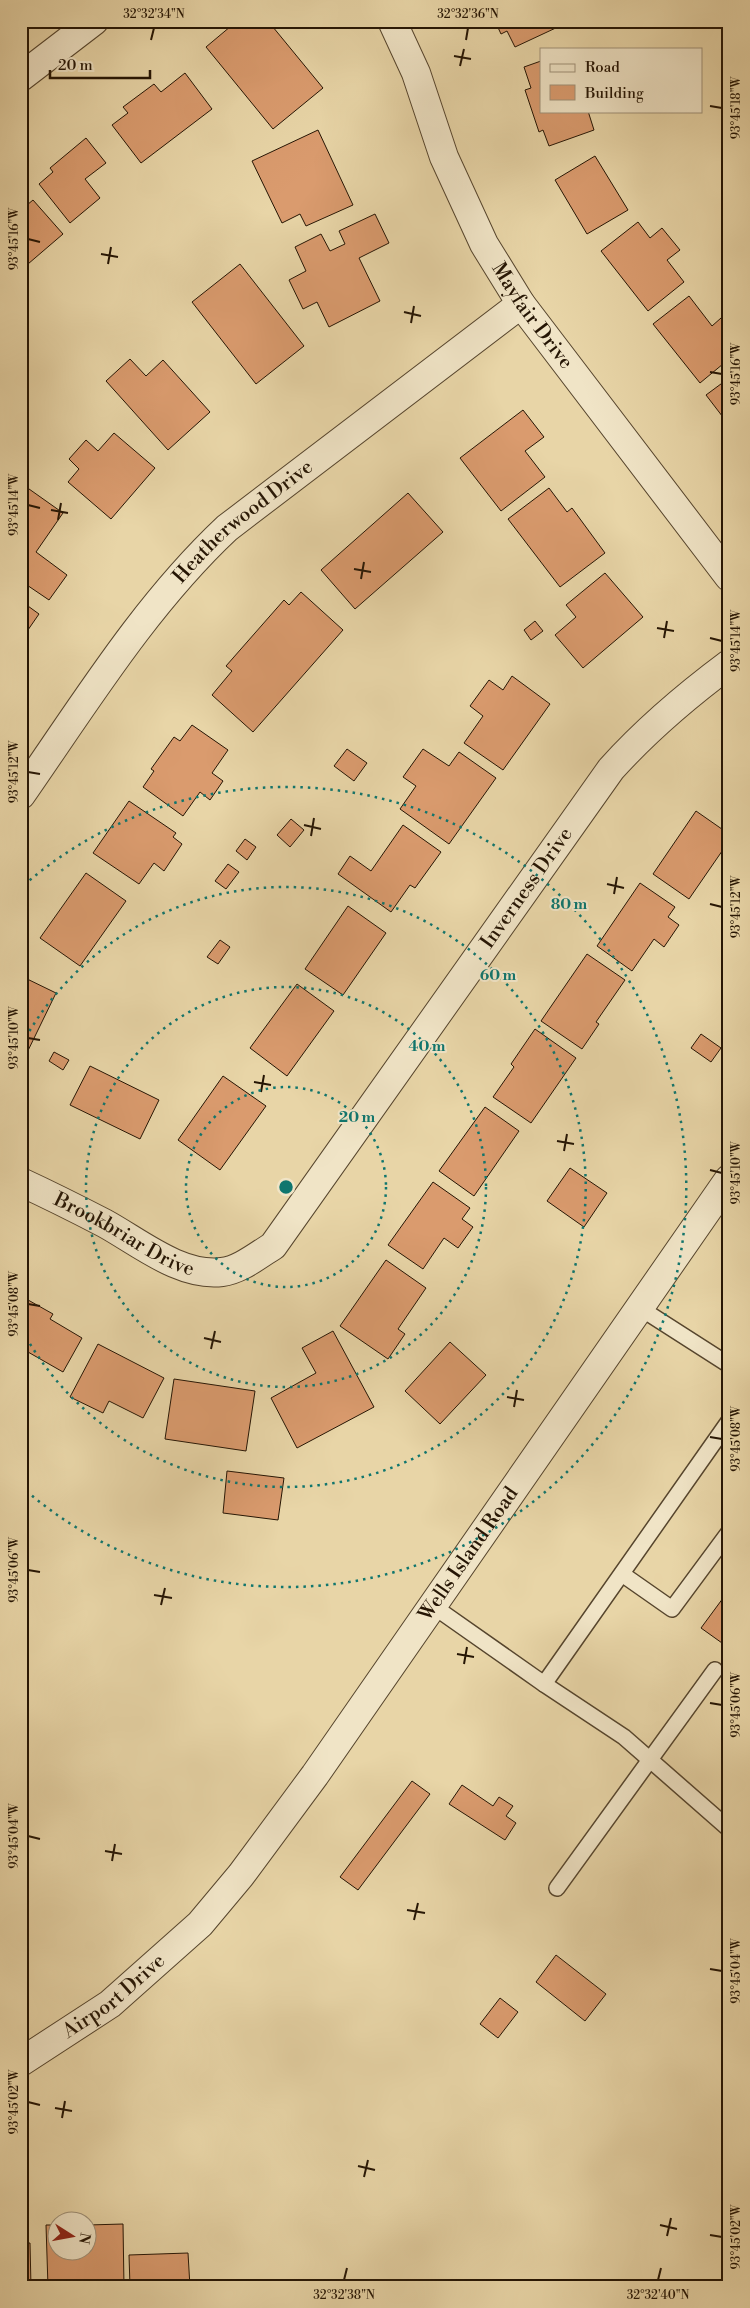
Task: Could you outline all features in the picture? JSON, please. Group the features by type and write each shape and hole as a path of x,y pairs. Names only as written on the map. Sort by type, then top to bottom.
{"street":[{"path":"21,77 94,21"},
{"name":"Mayfair Drive","path":"392,21 416,73 444,157 484,244 521,304 729,577"},
{"name":"Heatherwood Drive","path":"21,795 143,621 197,557 227,528 521,304"},
{"name":"Inverness Drive","path":"232,1270 273,1246 611,769 640,737 673,707 729,664"},
{"name":"Wells Island Road","path":"200,1924 240,1875 315,1775 729,1179"},
{"name":"Brookbriar Drive","path":"21,1182 102,1223 172,1262 198,1272 232,1270"},
{"name":"Airport Drive","path":"21,2062 110,2004 200,1924"}],"lane":[{"path":"640,1308 729,1365"},
{"path":"544,1684 729,1421"},
{"path":"622,1574 672,1609 729,1532"},
{"path":"433,1606 544,1684 624,1737 729,1829"},
{"path":"557,1888 715,1670"}],"building":[{"path":"237,21 268,21 323,88 273,129 206,47"},
{"path":"495,21 558,21 560,26 515,47 507,31 501,34"},
{"path":"540,61 540,112 588,112 594,130 549,146 543,130 539,132 525,90 531,88 524,67"},
{"path":"185,73 212,109 141,163 112,125 128,113 123,107 154,84 161,92"},
{"path":"318,130 353,205 306,226 300,214 282,223 252,161"},
{"path":"86,138 106,163 85,179 100,198 70,223 39,184 53,172 50,168"},
{"path":"595,156 628,210 587,234 555,180"},
{"path":"33,200 63,234 21,270 21,210"},
{"path":"375,214 389,243 359,258 380,301 329,327 317,302 303,309 289,280 306,271 295,247 321,234 330,251 345,244 339,231"},
{"path":"638,222 650,238 662,228 680,250 667,260 684,282 648,311 601,251"},
{"path":"240,264 304,346 256,384 192,302"},
{"path":"689,296 712,326 721,318 729,327 729,359 700,383 653,324"},
{"path":"130,359 146,376 163,360 210,412 168,450 106,381"},
{"path":"729,378 729,425 706,395"},
{"path":"523,410 544,437 525,451 545,477 501,511 460,458"},
{"path":"114,433 155,468 111,519 68,482 79,469 69,459 86,440 98,451"},
{"path":"22,484 63,513 36,552 67,575 49,600 21,581"},
{"path":"549,488 567,512 572,508 605,553 560,587 508,519"},
{"path":"408,493 443,532 355,609 321,570"},
{"path":"605,573 643,617 583,668 555,635 576,617 566,605"},
{"path":"301,592 343,630 253,732 212,695 232,671 226,666 284,600 289,605"},
{"path":"21,601 39,614 21,640"},
{"path":"535,621 543,631 531,640 524,630"},
{"path":"512,676 550,704 503,770 464,743 483,716 470,706 489,680 503,690"},
{"path":"192,725 228,750 212,773 223,781 210,800 200,792 183,816 143,787 154,771 151,769 174,737 180,741"},
{"path":"347,749 367,763 354,781 334,766"},
{"path":"423,749 449,766 459,752 496,778 449,844 400,809 416,786 403,777"},
{"path":"129,801 176,833 173,837 182,844 164,871 154,863 139,884 93,853"},
{"path":"696,811 729,834 729,841 689,899 653,874"},
{"path":"291,819 304,830 290,847 277,835"},
{"path":"403,825 441,852 415,888 410,885 391,912 338,874 350,856 371,871"},
{"path":"245,839 256,847 247,860 236,851"},
{"path":"228,864 239,872 226,889 215,881"},
{"path":"86,873 126,901 80,966 40,938"},
{"path":"640,883 675,907 668,917 679,925 664,947 654,939 632,971 597,946"},
{"path":"348,906 386,933 343,995 305,969"},
{"path":"220,940 230,947 218,964 207,957"},
{"path":"587,954 625,980 596,1022 599,1024 582,1049 541,1021"},
{"path":"21,976 56,993 21,1065"},
{"path":"297,984 334,1011 287,1076 250,1048"},
{"path":"535,1029 576,1058 531,1123 493,1097 514,1067 511,1064"},
{"path":"701,1034 721,1048 711,1062 691,1048"},
{"path":"54,1052 69,1060 63,1070 49,1061"},
{"path":"90,1066 159,1100 140,1139 70,1105"},
{"path":"223,1076 266,1106 220,1170 178,1140"},
{"path":"485,1107 519,1131 474,1196 439,1171"},
{"path":"570,1168 607,1193 584,1227 547,1201"},
{"path":"433,1182 470,1208 462,1219 473,1227 458,1248 444,1238 423,1269 388,1245"},
{"path":"386,1260 426,1288 398,1329 405,1334 388,1359 340,1326"},
{"path":"21,1296 53,1314 50,1319 82,1338 63,1372 21,1348"},
{"path":"333,1331 374,1407 297,1448 271,1398 316,1373 302,1348"},
{"path":"450,1342 486,1375 440,1424 405,1391"},
{"path":"98,1344 164,1378 143,1418 109,1401 103,1413 70,1397"},
{"path":"174,1379 255,1391 246,1451 165,1439"},
{"path":"227,1471 284,1478 278,1520 223,1513"},
{"path":"729,1590 729,1648 701,1628"},
{"path":"412,1781 430,1794 358,1890 340,1877"},
{"path":"462,1785 493,1806 499,1797 513,1806 506,1816 516,1823 505,1840 449,1804"},
{"path":"556,1955 606,1994 585,2021 536,1982"},
{"path":"500,1998 518,2012 498,2038 480,2024"},
{"path":"123,2224 124,2287 48,2287 46,2225 48,2225 48,2260 98,2260 98,2225"},
{"path":"21,2243 30,2243 31,2287 21,2287"},
{"path":"188,2253 190,2287 130,2287 129,2255"}]}
